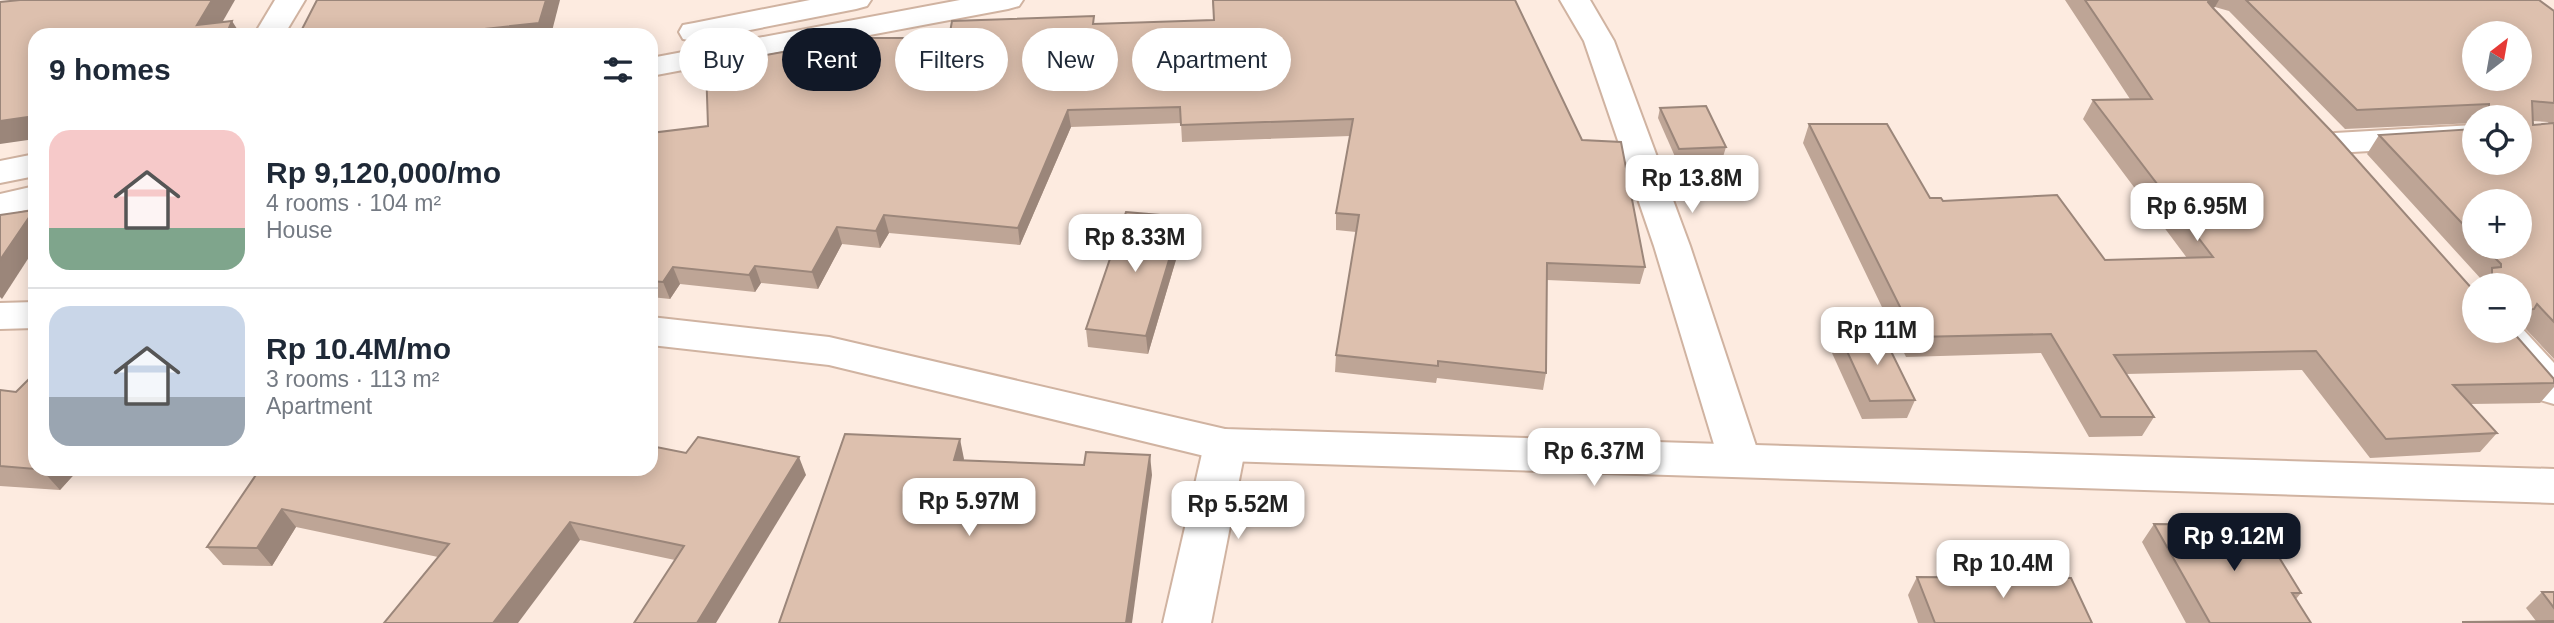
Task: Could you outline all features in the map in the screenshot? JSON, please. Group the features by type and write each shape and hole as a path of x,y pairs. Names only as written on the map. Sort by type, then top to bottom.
{"main road":[{"path":"273,28 290,0"},
{"path":"658,66 1008,0"},
{"path":"1574,0 1603,54 1672,246 1740,461"},
{"path":"658,39 842,1"},
{"path":"2361,172 2325,133 2462,135"},
{"path":"0,172 28,166"},
{"path":"0,205 28,199"},
{"path":"0,316 28,315"},
{"path":"658,332 829,351 1225,445 2554,486"},
{"path":"2513,343 2554,389"},
{"path":"1187,623 1225,445"}],"building":[{"path":"212,0 197,25 232,21 229,28 28,28 28,117 0,121 0,2"},
{"path":"317,0 546,0 539,23 493,28 303,28"},
{"path":"1213,0 1515,0 1582,140 1621,142 1645,267 1547,263 1546,373 1438,361 1438,366 1336,355 1359,215 1336,213 1353,119 1181,125 1180,107 1068,110 1018,228 884,215 876,231 837,227 812,272 755,266 749,275 673,267 663,282 658,282 658,132 708,126 707,91 768,91 768,55 782,52 782,91 881,91 881,38 895,38 895,91 1008,91 1008,28 951,28 952,21 1094,16 1093,24 1214,20"},
{"path":"2085,0 2209,0 2213,8 2333,133 2462,278 2462,343 2522,343 2554,379 2554,383 2453,385 2497,433 2386,439 2316,351 2114,355 2154,417 2101,417 2051,334 1915,337 1809,124 1887,124 1930,198 1941,198 1943,201 2057,195 2105,260 2213,257 2093,100 2152,99"},
{"path":"2246,0 2539,0 2554,11 2554,103 2532,101 2533,125 2554,123 2554,322 2537,304 2532,309 2532,273 2492,273 2492,268 2501,267 2496,259 2532,259 2532,189 2462,189 2462,223 2379,135 2462,130 2462,175 2532,175 2532,105 2357,110"},
{"path":"1706,106 1726,147 1679,149 1660,108"},
{"path":"28,211 28,219 0,260 0,215"},
{"path":"1126,212 1182,217 1146,336 1086,329"},
{"path":"1882,333 1915,400 1870,401 1839,334"},
{"path":"28,380 28,468 0,466 0,390 16,392"},
{"path":"845,434 960,439 954,460 1084,465 1086,452 1150,455 1126,623 779,623"},
{"path":"698,437 799,457 697,623 634,623 684,546 570,522 493,623 384,623 449,544 282,509 257,548 207,547 255,476 658,476 658,447 686,453"},
{"path":"2154,524 2259,525 2301,593 2292,593 2311,623 2210,623"},
{"path":"1917,577 2071,578 2092,623 1935,623"},
{"path":"2542,592 2554,592 2554,608"},
{"path":"2554,621 2554,623 2462,622"}]}
